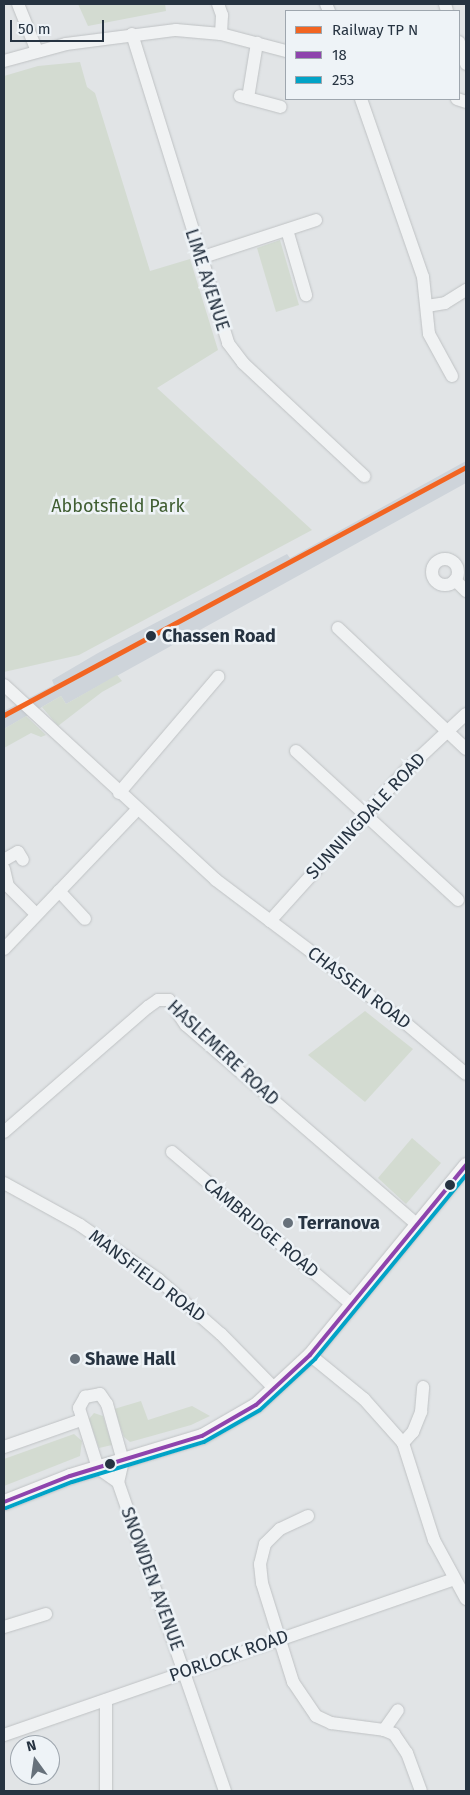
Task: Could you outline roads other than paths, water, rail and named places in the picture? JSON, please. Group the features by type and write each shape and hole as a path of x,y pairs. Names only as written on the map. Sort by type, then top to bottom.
{"main road":[{"path":"4,1502 98,1468 202,1436 250,1409 275,1390 310,1355 466,1165"}],"street":[{"path":"18,4 38,51"},
{"path":"218,4 222,15 221,34"},
{"path":"4,61 38,51 132,34 176,30 221,34 285,51"},
{"name":"LIME AVENUE","path":"132,34 224,334 234,354 364,476"},
{"path":"257,44 244,97 281,106"},
{"path":"460,45 466,64"},
{"path":"361,100 423,277 429,334 452,376"},
{"path":"200,258 316,220"},
{"path":"288,230 306,294"},
{"path":"427,306 445,302 466,290"},
{"path":"455,580 466,590"},
{"path":"338,628 466,749"},
{"path":"119,793 218,677"},
{"name":"CHASSEN ROAD","path":"8,689 137,810 216,880 403,1020 466,1074"},
{"name":"SUNNINGDALE ROAD","path":"270,921 365,816 448,731 466,716"},
{"path":"296,751 458,900"},
{"path":"4,949 137,810"},
{"path":"4,860 18,852 23,860"},
{"path":"4,877 36,914"},
{"path":"60,891 86,919"},
{"name":"HASLEMERE ROAD","path":"4,1132 148,1006 158,1000 169,1000 186,1024 418,1225"},
{"name":"CAMBRIDGE ROAD","path":"172,1152 351,1304"},
{"name":"MANSFIELD ROAD","path":"4,1183 80,1225 159,1280 220,1334 275,1390"},
{"path":"310,1355 364,1399 403,1443 434,1540 466,1599"},
{"path":"403,1443 413,1432 421,1412 423,1387"},
{"path":"100,1394 107,1404 123,1461 118,1482 98,1468 81,1420 80,1402 85,1397 100,1394"},
{"path":"4,1447 81,1420"},
{"name":"SNOWDEN AVENUE","path":"118,1482 185,1670 225,1791"},
{"path":"308,1516 280,1529 265,1544 260,1564 262,1583 300,1697 316,1716 331,1723 384,1730 401,1740 421,1791"},
{"name":"PORLOCK ROAD","path":"4,1735 106,1700 185,1670 454,1579"},
{"path":"4,1626 46,1614"},
{"path":"106,1700 106,1791"},
{"path":"384,1730 398,1710"}],"place":[{"name":"Chassen Road","path":"151,636"},
{"name":"Terranova","path":"288,1223"},
{"name":"Shawe Hall","path":"75,1359"}],"park label":[{"name":"Abbotsfield Park","path":"118,506"}]}
